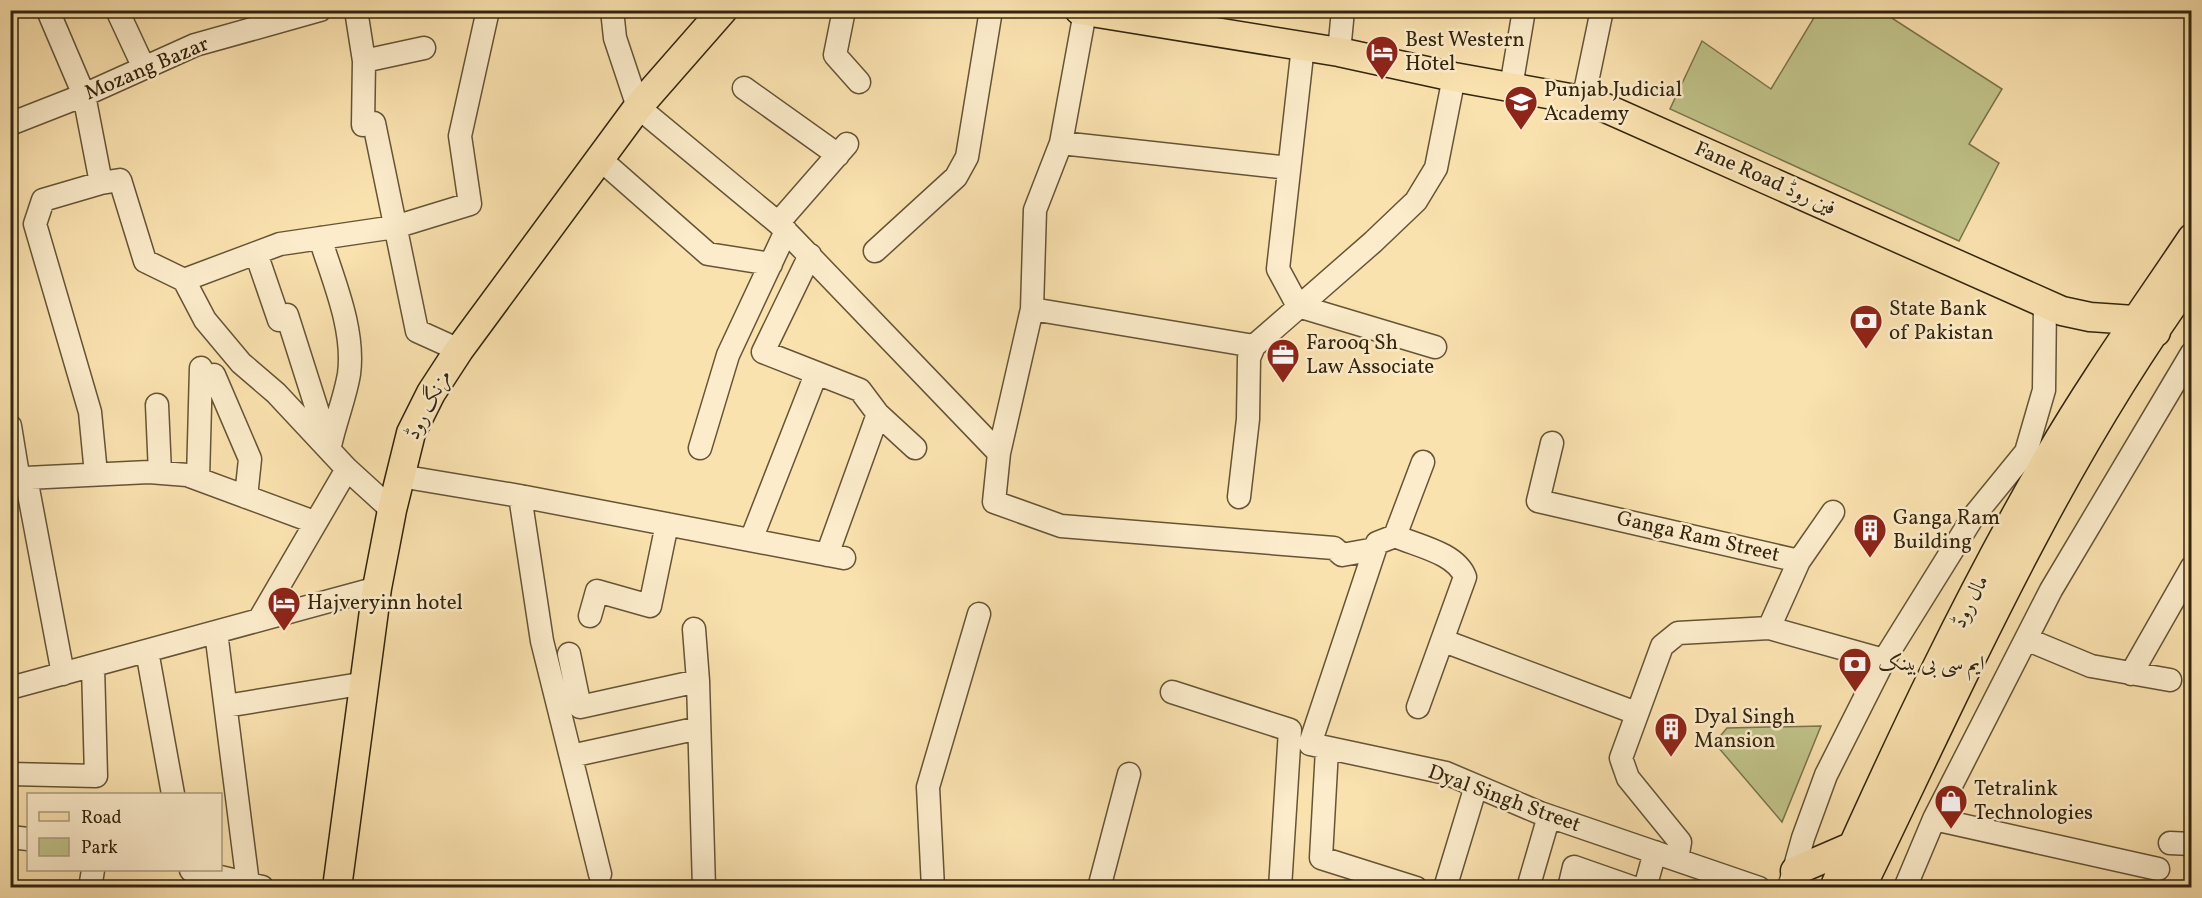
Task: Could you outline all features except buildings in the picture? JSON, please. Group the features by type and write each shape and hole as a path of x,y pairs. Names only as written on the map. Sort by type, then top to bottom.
{"main road":[{"name":"مزنگ روڈ","path":"337,888 377,588 392,510 411,433 431,393 459,350 638,108 723,10"},
{"name":"Fane Road فین روڈ","path":"1082,11 1339,52 1454,77 1592,102 2045,303 2090,317 2145,326"},
{"name":"مال روڈ","path":"1834,888 1852,846 1987,570 2037,454 2186,276 2192,238"},
{"name":"مال روڈ","path":"1861,888 2037,530 2127,375 2145,326"},
{"path":"1792,879 1852,846"}],"street":[{"path":"50,10 49,13 84,95 101,183"},
{"path":"117,10 144,68"},
{"path":"356,10 364,61 363,125 374,123 417,331 459,350"},
{"path":"184,280 280,244 395,226 470,204 460,136 488,10"},
{"path":"612,10 615,38 638,108 782,227 999,453"},
{"path":"844,10 835,55 859,82"},
{"path":"875,251 956,177 968,157 991,10"},
{"path":"1339,52 1343,10"},
{"path":"1511,87 1524,10"},
{"path":"1583,101 1602,10"},
{"name":"Mozang Bazar","path":"10,124 84,95 195,45 320,11"},
{"path":"1082,11 1061,143 1035,210 1032,309 999,453 994,502 1061,526 1334,548 1342,555 1382,543 1461,566 1465,577 1444,641 1418,707"},
{"path":"1303,46 1278,268 1298,306 1434,347"},
{"path":"364,61 424,48"},
{"path":"1239,497 1248,419 1249,358 1254,346 1373,243 1416,201 1436,168 1454,77"},
{"path":"700,448 728,356 771,264 782,227 842,150 744,88"},
{"path":"1061,143 1289,168"},
{"path":"600,159 708,254 771,264"},
{"path":"96,474 90,412 35,224 43,200 101,183 120,180 145,261 184,280 205,320 241,363 276,393 346,469 392,510"},
{"path":"320,238 345,322 350,353 348,376 329,448"},
{"path":"256,253 279,320 287,315 329,448"},
{"path":"810,255 763,352 860,390 878,414 915,448"},
{"path":"1792,879 1803,838 1826,775 1884,660 1973,518 2037,454 2044,390 2045,303"},
{"path":"1032,309 1254,346"},
{"path":"1905,888 1934,819 2026,639 2093,516 2192,353"},
{"path":"198,479 207,372 250,459 246,497"},
{"path":"751,540 816,374"},
{"path":"157,405 160,473"},
{"path":"400,476 520,496 836,556 878,414"},
{"path":"10,426 20,481 10,488"},
{"name":"Ganga Ram Street","path":"1552,442 1538,501 1799,561 1769,628"},
{"path":"1416,888 1321,858 1327,749 1310,744 1382,543 1423,462"},
{"path":"259,620 346,469"},
{"path":"63,674 26,478 96,474 187,475 314,522"},
{"path":"520,496 542,641 600,874"},
{"path":"1799,561 1833,512"},
{"path":"590,616 597,591 650,606 668,524"},
{"path":"2131,674 2191,570"},
{"path":"10,688 377,588"},
{"path":"933,888 928,788 979,614"},
{"path":"1677,859 1680,842 1628,778 1621,758 1662,646 1678,633 1769,628 1884,660"},
{"path":"694,629 698,681 704,888"},
{"path":"194,871 256,886 216,632"},
{"path":"2026,639 2091,666 2170,680"},
{"path":"1444,641 1636,712"},
{"path":"147,651 173,793"},
{"path":"569,654 580,707 698,681"},
{"path":"10,774 96,776 93,666"},
{"path":"226,706 366,683"},
{"path":"1172,692 1290,730 1280,888"},
{"path":"571,756 699,728"},
{"name":"Dyal Singh Street","path":"1327,749 1446,773 1549,816 1759,888"},
{"path":"1099,888 1129,774"},
{"path":"1445,888 1476,786"},
{"path":"1528,888 1549,816"},
{"path":"1934,819 2158,869"},
{"path":"10,827 11,837 27,839"},
{"path":"1645,888 1655,852"},
{"path":"1569,888 1574,867 1634,888"},
{"path":"90,888 93,871"}],"green space":[{"path":"1818,11 1881,11 2002,89 1969,144 1999,163 1959,241 1670,109 1702,41 1771,89"},
{"path":"1821,726 1782,822 1718,747 1721,735 1727,728"}],"place":[{"name":"Best Western Hotel","path":"1382,81"},
{"name":"Punjab Judicial Academy","path":"1521,131"},
{"name":"State Bank of Pakistan","path":"1866,350"},
{"name":"Farooq Sh Law Associate","path":"1283,384"},
{"name":"Ganga Ram Building","path":"1870,559"},
{"name":"Hajveryinn hotel","path":"284,632"},
{"name":"ایم سی بی بینک","path":"1855,693"},
{"name":"Dyal Singh Mansion","path":"1671,758"},
{"name":"Tetralink Technologies","path":"1951,830"}]}
